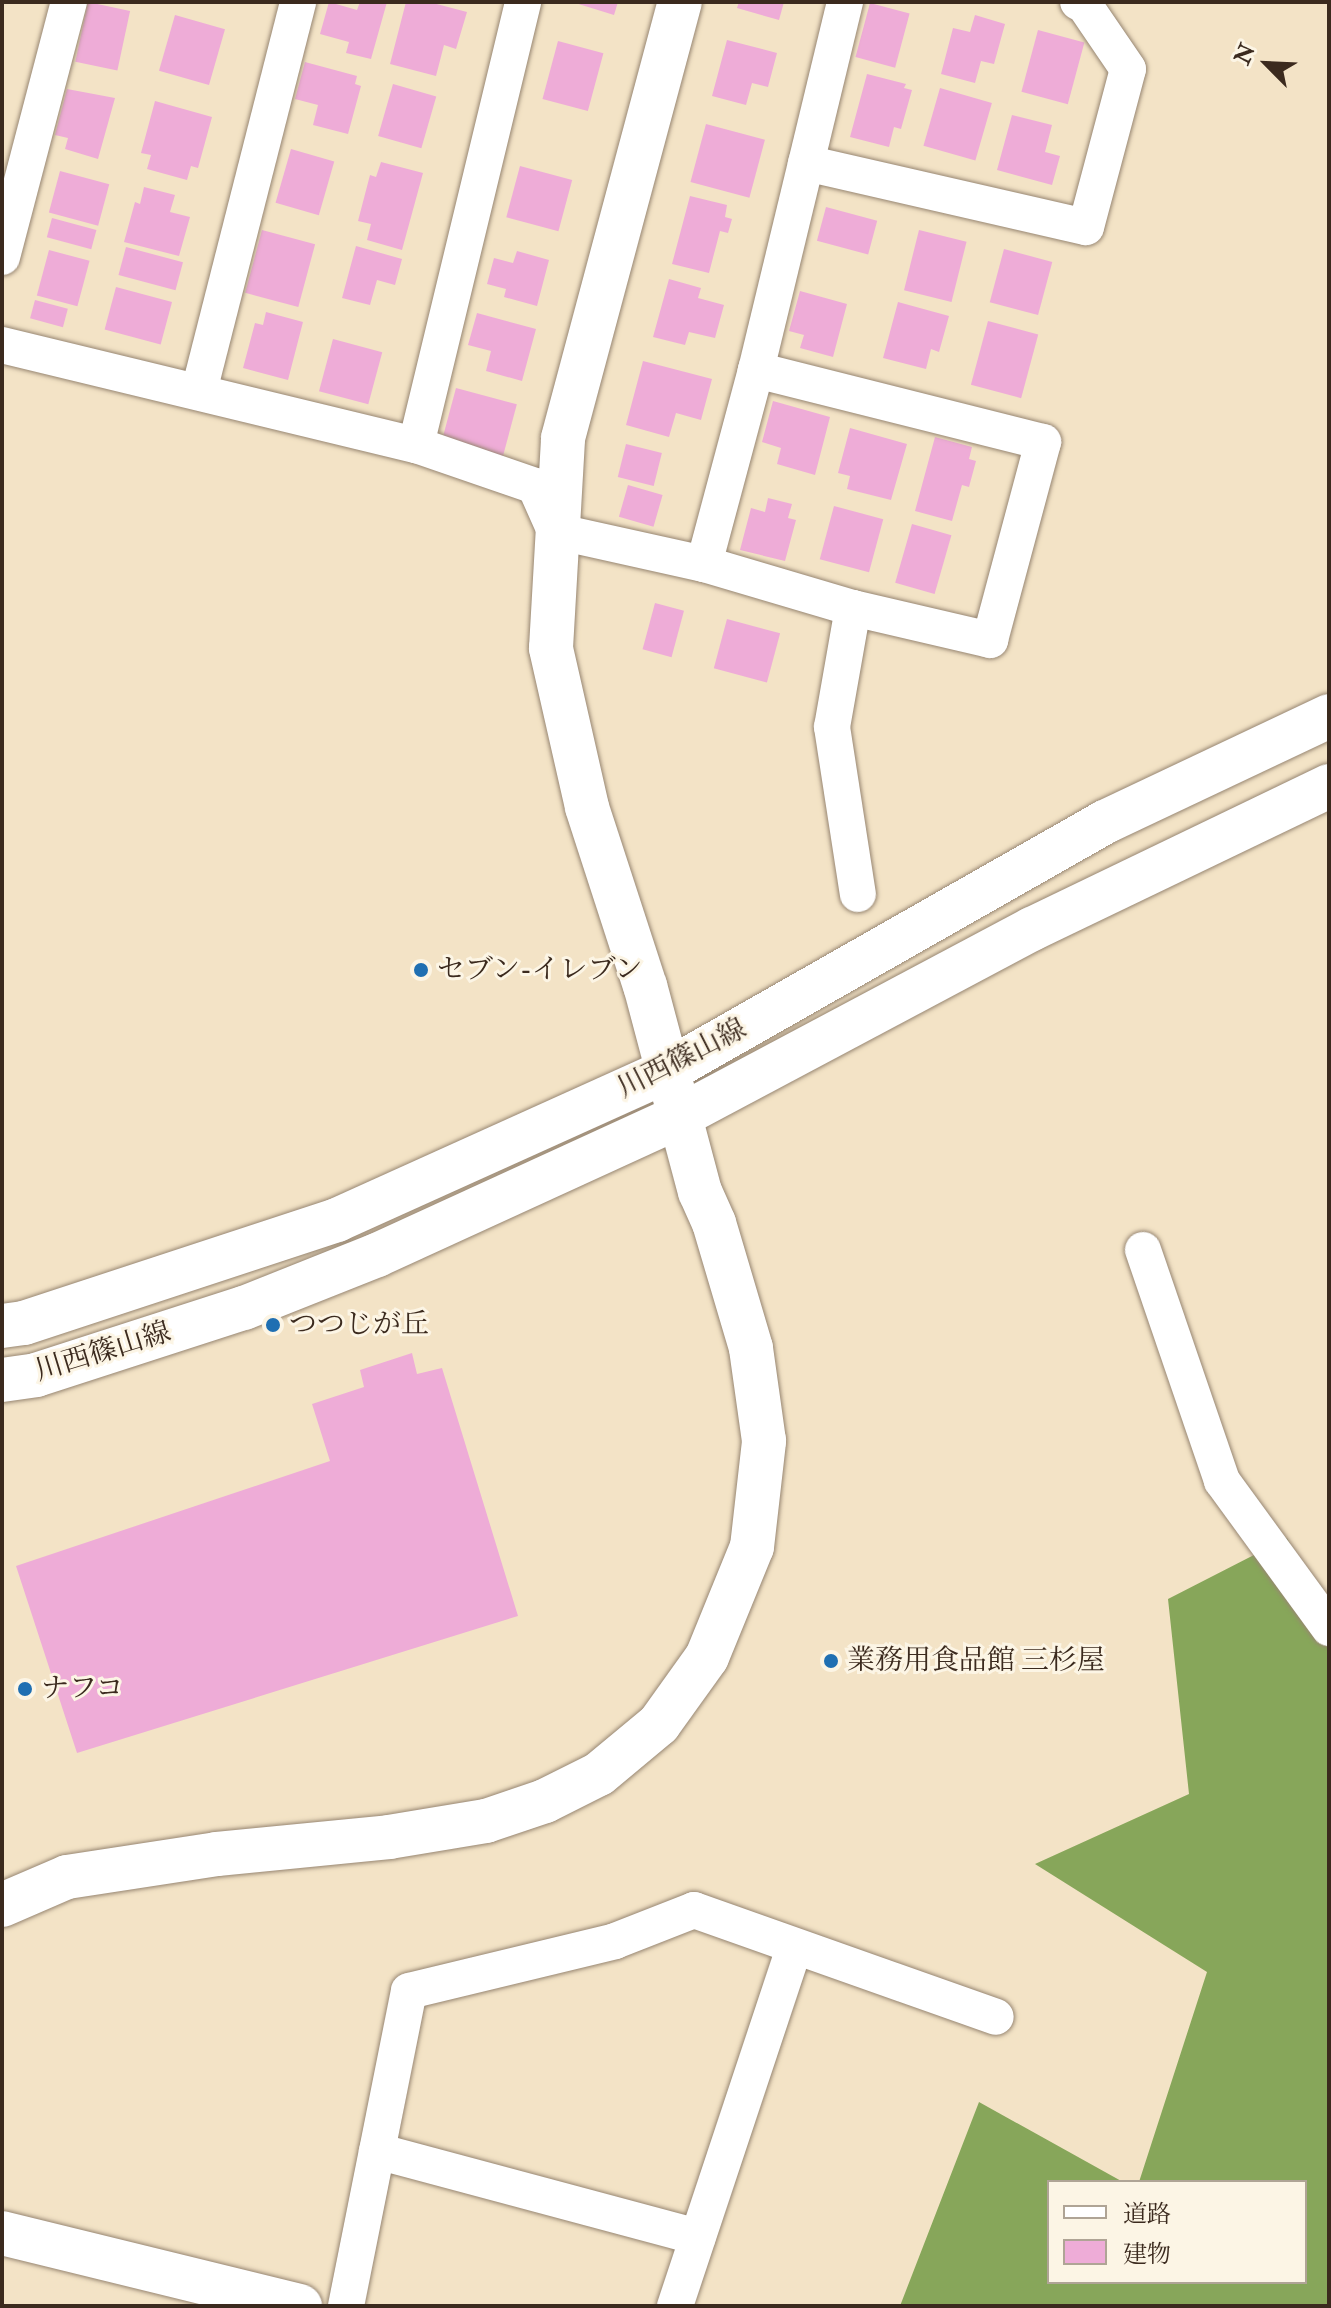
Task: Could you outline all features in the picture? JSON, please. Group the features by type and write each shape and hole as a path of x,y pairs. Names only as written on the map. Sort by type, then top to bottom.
{"main road":[{"path":"2,1905 67,1877 217,1854 389,1837 486,1821 545,1801 599,1774 659,1724 707,1657 752,1547 764,1441 751,1348 714,1223 700,1192 645,986 587,807 551,648 555,531 563,438 680,2"},
{"name":"川西篠山線","path":"2,1326 24,1323 337,1220 667,1071 1105,822 1329,716"},
{"name":"川西篠山線","path":"2,1380 36,1375 244,1308 377,1255 680,1116 1032,929 1329,786"},
{"path":"2,2233 300,2306"}],"street":[{"path":"2,257 69,2"},
{"path":"199,391 298,2"},
{"path":"416,445 523,2"},
{"path":"704,564 756,370 845,2"},
{"path":"806,163 1086,227 1128,69 1083,3 1078,2"},
{"path":"2,345 416,445 535,486 555,531 704,564 853,608 990,640 1043,442 756,370"},
{"path":"853,608 832,727 858,894"},
{"path":"1143,1250 1222,1481 1329,1628"},
{"path":"346,2306 409,1991 615,1941 694,1910 996,2017"},
{"path":"675,2306 795,1946"},
{"path":"377,2151 698,2237"}],"green space":[{"path":"1287,1538 1329,1617 1329,2306 900,2306 979,2102 1119,2180 1047,2180 1047,2284 1307,2284 1307,2180 1140,2180 1207,1972 1035,1864 1189,1794 1168,1599"}],"building":[{"path":"88,2 130,11 117,71 75,62"},
{"path":"329,2 357,10 360,2 387,2 371,59 346,53 349,42 320,34"},
{"path":"406,2 429,2 467,12 456,49 444,45 436,76 390,64"},
{"path":"572,2 618,2 614,15"},
{"path":"739,2 784,2 779,20 737,8"},
{"path":"870,3 910,14 895,68 856,57"},
{"path":"175,15 225,29 209,85 159,71"},
{"path":"975,15 1005,24 994,64 981,61 975,83 941,74 953,28 970,32"},
{"path":"1038,30 1084,42 1068,104 1021,92"},
{"path":"727,40 777,53 768,87 752,83 746,105 712,96"},
{"path":"558,41 603,53 588,111 542,99"},
{"path":"305,62 357,76 355,84 361,86 348,134 313,125 318,105 295,99"},
{"path":"867,74 906,84 904,88 912,90 901,129 894,127 889,147 850,137"},
{"path":"393,84 436,96 421,148 378,136"},
{"path":"940,88 992,103 975,161 923,146"},
{"path":"67,89 115,98 98,159 65,149 68,138 55,135"},
{"path":"155,101 212,117 198,168 191,166 187,180 147,169 151,155 141,153"},
{"path":"1012,115 1052,125 1045,152 1060,156 1052,185 997,170"},
{"path":"706,124 765,140 749,198 690,182"},
{"path":"291,149 334,161 319,215 276,203"},
{"path":"381,162 423,173 402,250 367,240 371,224 358,221 370,175 376,177"},
{"path":"520,166 572,180 558,231 506,217"},
{"path":"60,171 109,184 98,226 49,213"},
{"path":"144,187 175,195 170,212 190,217 179,256 124,242 135,202 140,204"},
{"path":"690,196 727,205 725,217 732,219 728,233 720,231 709,273 672,264"},
{"path":"826,207 877,221 868,255 817,241"},
{"path":"52,218 96,230 91,249 47,237"},
{"path":"262,230 315,244 298,307 245,293"},
{"path":"919,230 967,242 952,302 904,290"},
{"path":"356,246 402,259 395,285 377,280 370,305 342,298"},
{"path":"126,247 183,262 175,290 118,275"},
{"path":"1004,249 1052,262 1038,315 990,302"},
{"path":"49,250 90,261 77,306 37,295"},
{"path":"517,251 549,260 537,306 504,297 506,289 487,284 494,258 513,263"},
{"path":"669,279 701,288 698,298 724,305 715,338 689,332 685,345 653,337"},
{"path":"116,287 172,302 161,345 105,330"},
{"path":"800,291 847,304 833,357 800,348 804,335 789,331"},
{"path":"35,300 68,309 63,327 30,318"},
{"path":"898,302 949,316 939,352 931,349 926,369 883,358"},
{"path":"266,312 303,322 288,380 243,368 255,323 263,325"},
{"path":"477,313 536,329 522,381 486,371 491,351 468,345"},
{"path":"988,321 1038,334 1021,398 971,385"},
{"path":"333,339 382,352 368,404 319,391"},
{"path":"643,361 712,379 701,420 676,413 669,437 626,425"},
{"path":"456,388 517,404 502,460 441,444"},
{"path":"773,401 830,417 815,475 777,464 781,448 762,442"},
{"path":"850,428 907,444 891,500 847,489 850,476 838,473"},
{"path":"935,437 972,447 969,459 976,461 969,487 962,485 952,521 915,511"},
{"path":"626,444 662,453 654,486 618,477"},
{"path":"628,485 663,495 654,527 619,517"},
{"path":"768,498 792,504 788,518 796,520 785,561 740,550 751,508 765,512"},
{"path":"834,506 883,519 869,572 820,559"},
{"path":"912,524 951,535 935,594 895,583"},
{"path":"655,603 684,611 672,657 643,649"},
{"path":"727,619 780,633 767,682 714,668"},
{"path":"412,1353 417,1374 442,1368 518,1616 77,1753 16,1566 330,1461 312,1404 364,1387 360,1370"}],"place":[{"name":"セブン-イレブン","path":"421,970"},
{"name":"つつじが丘","path":"273,1325"},
{"name":"業務用食品館 三杉屋","path":"831,1661"},
{"name":"ナフコ","path":"25,1689"}]}
